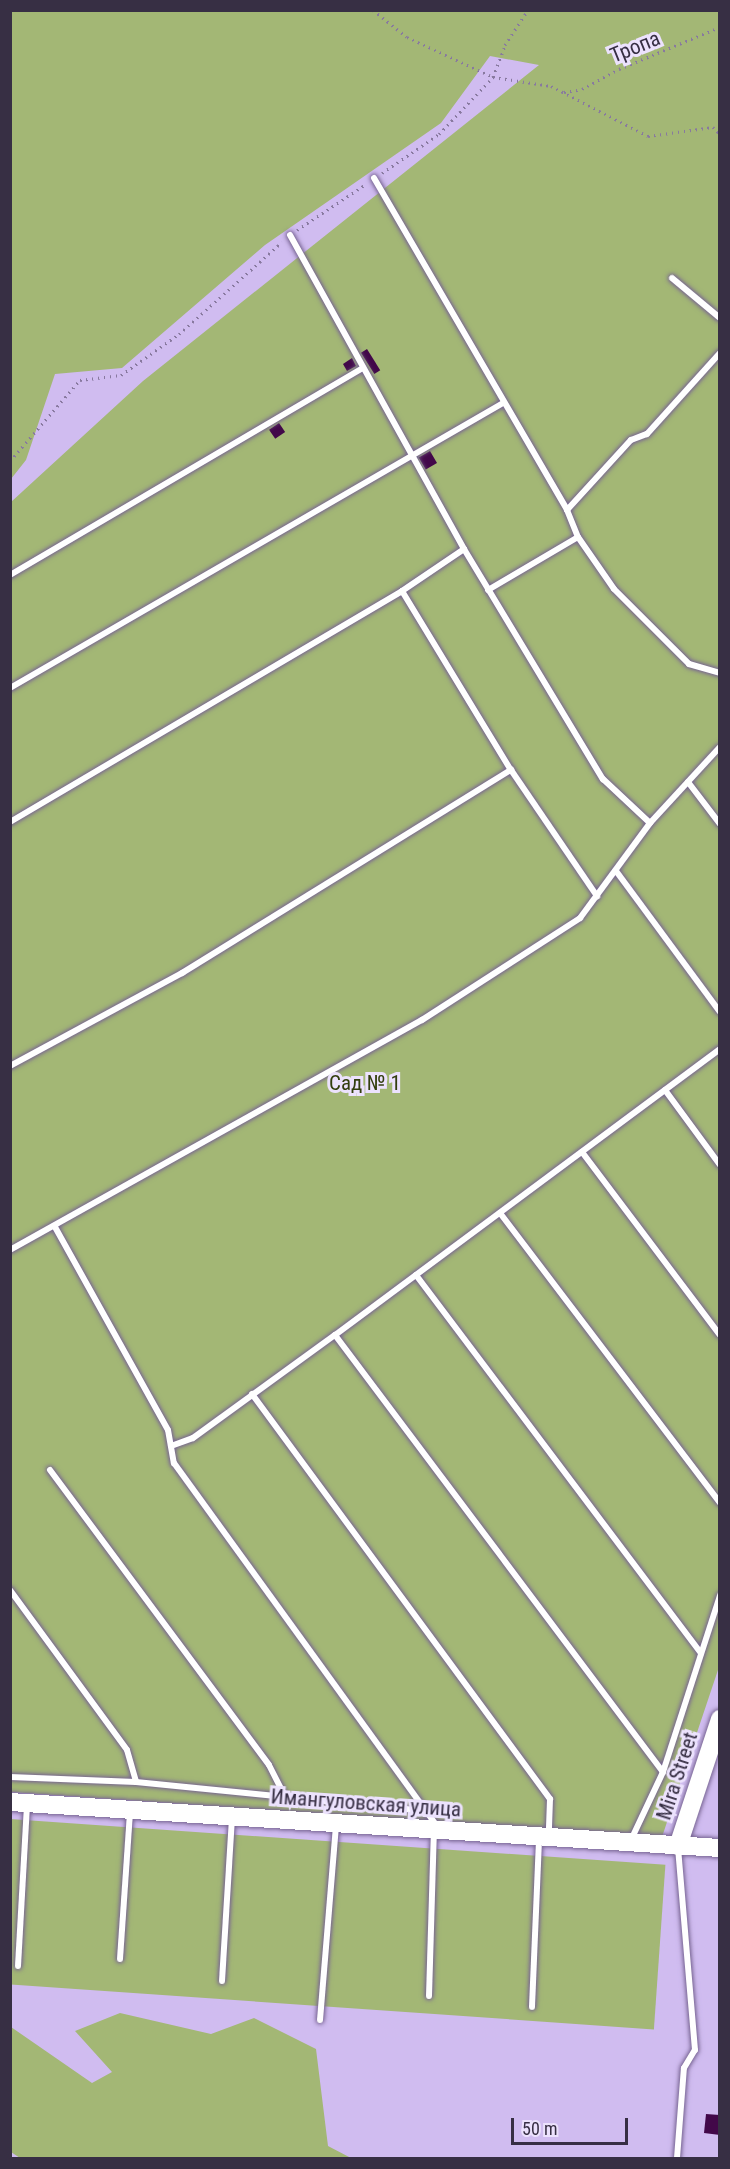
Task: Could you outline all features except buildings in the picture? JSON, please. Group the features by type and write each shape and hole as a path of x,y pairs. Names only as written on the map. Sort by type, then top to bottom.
{"street":[{"name":"Mira Street","path":"678,1846 720,1719"},
{"name":"Имангуловская улица","path":"19,1802 720,1848"}],"lane":[{"path":"374,178 567,510 578,537 614,589 689,664 720,673"},
{"path":"290,235 464,549 603,779 650,823"},
{"path":"672,278 720,318"},
{"path":"567,510 631,440 647,434 720,353"},
{"path":"10,575 363,368"},
{"path":"10,688 503,403"},
{"path":"488,590 578,537"},
{"path":"10,822 402,591 464,549"},
{"path":"402,591 511,770 597,896"},
{"path":"10,1250 55,1227 422,1020 580,918 650,823 720,747"},
{"path":"10,1066 182,973 511,770"},
{"path":"688,782 720,824"},
{"path":"616,871 720,1012"},
{"path":"171,1446 193,1438 720,1048"},
{"path":"665,1090 720,1165"},
{"path":"582,1152 720,1335"},
{"path":"500,1213 720,1503"},
{"path":"55,1227 168,1430 174,1463 426,1811 437,1831 429,1996"},
{"path":"416,1275 701,1653"},
{"path":"335,1335 663,1772"},
{"path":"252,1394 550,1799 544,1835 532,2007"},
{"path":"50,1470 269,1765 284,1795"},
{"path":"10,1590 127,1750 136,1782"},
{"path":"629,1843 663,1772 720,1595"},
{"path":"10,1777 136,1782 426,1811"},
{"path":"18,1966 19,1802"},
{"path":"120,1959 131,1810"},
{"path":"222,1981 232,1817"},
{"path":"320,2020 336,1824"},
{"path":"677,2158 684,2068 695,2050 678,1846"}],"path":[{"path":"373,10 407,37 493,77 550,86 648,136 713,127 720,134"},
{"path":"10,461 80,380 121,375 179,334 290,235 439,134 493,77 505,45 528,10"},
{"name":"Тропа","path":"562,92 582,89 619,69 720,27"}],"green space":[{"name":"Сад № 1","path":"11,11 719,11 720,1664 662,1837 11,1792 11,502 143,381 539,65 490,56 441,123 265,245 122,368 55,374 26,460 11,479"},
{"path":"10,1819 665,1865 654,2029 10,1984"},
{"path":"120,2013 211,2034 254,2018 316,2049 328,2146 351,2158 20,2158 11,2152 11,2027 92,2083 112,2072 75,2031"}]}
